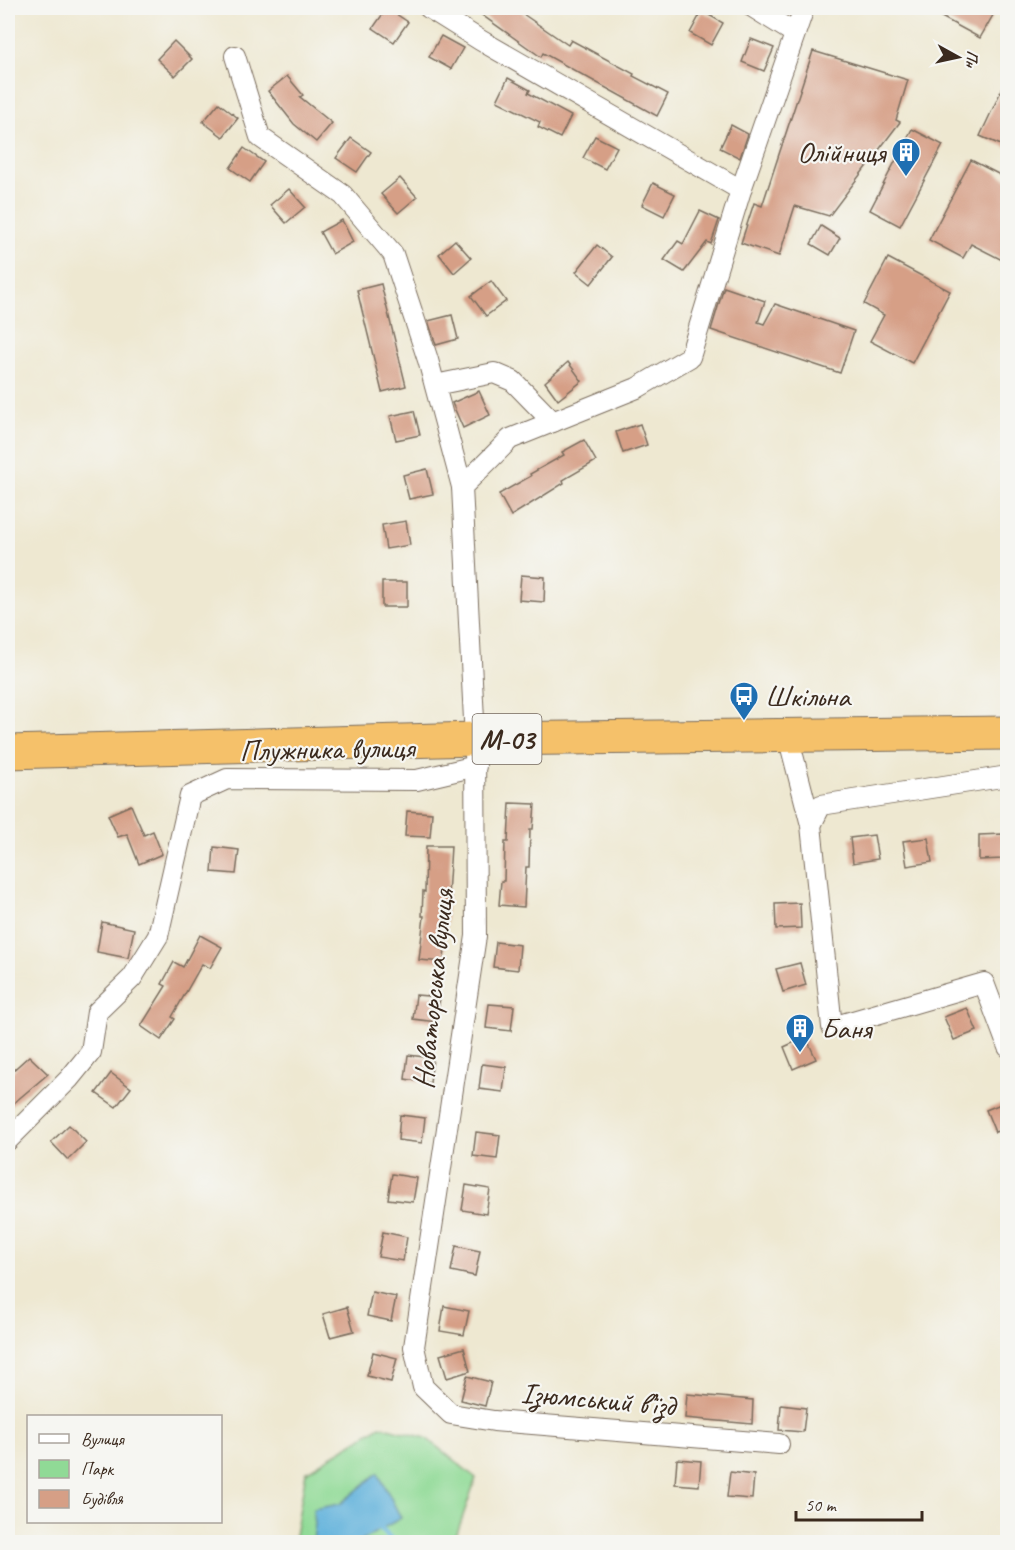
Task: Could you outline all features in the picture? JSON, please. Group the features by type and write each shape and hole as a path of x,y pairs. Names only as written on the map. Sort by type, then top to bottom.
{"highway":[{"name":"М-03","path":"8,752 476,753 788,736 1008,733"}],"street":[{"path":"429,8 480,40 741,190"},
{"path":"754,8 794,33"},
{"path":"462,487 510,439 637,388 690,357 741,190 804,8"},
{"name":"Новаторська вулиця","path":"235,56 260,137 343,195 393,254 428,360 462,487 476,753 476,936 414,1347 423,1387"},
{"path":"435,385 494,373 513,381 553,422"},
{"path":"788,736 811,825 832,1027 984,983 1008,1047"},
{"name":"Плужника вулиця","path":"8,1140 69,1079 91,1052 97,1012 132,978 158,936 190,796 227,779 417,780 476,753"},
{"path":"811,825 821,806 1008,776"},
{"name":"Ізюмський в’їзд","path":"423,1387 451,1414 494,1421 779,1444"}],"green space":[{"path":"380,1426 426,1438 476,1478 454,1542 294,1541 306,1472"}],"water":[{"path":"378,1473 401,1518 359,1542 313,1542 315,1523 313,1509 340,1504"}],"building":[{"path":"387,8 408,22 394,42 373,28"},
{"path":"472,8 516,8 568,45 571,40 634,74 633,76 668,94 657,116 543,53 541,57"},
{"path":"925,8 997,8 980,38"},
{"path":"702,11 723,23 711,45 690,33"},
{"path":"441,36 463,48 451,69 429,57"},
{"path":"751,39 774,48 764,71 742,62"},
{"path":"174,41 192,59 175,76 157,59"},
{"path":"813,51 908,80 896,120 900,122 829,216 795,206 779,256 741,243 754,203 762,206"},
{"path":"287,76 303,95 300,97 332,123 316,142 294,124 268,91"},
{"path":"1008,76 1008,148 980,136"},
{"path":"508,78 530,90 528,93 571,116 560,138 538,127 540,122 497,101"},
{"path":"219,103 238,118 223,137 203,122"},
{"path":"731,125 748,134 740,158 720,148"},
{"name":"Олійниця","path":"912,129 943,145 900,226 870,210"},
{"path":"595,136 617,147 605,169 583,158"},
{"path":"351,138 371,152 357,172 336,158"},
{"path":"244,148 264,162 250,182 230,168"},
{"path":"971,160 1008,179 1008,263 971,244 963,258 929,240"},
{"path":"400,178 417,197 398,213 381,194"},
{"path":"653,183 675,194 664,216 642,205"},
{"path":"289,189 305,207 286,223 270,205"},
{"path":"700,211 719,220 711,244 707,242 684,272 664,260 678,241 683,244"},
{"path":"342,220 353,242 332,254 320,232"},
{"path":"821,226 840,238 830,255 811,244"},
{"path":"455,240 471,258 454,273 439,254"},
{"path":"597,245 612,257 591,284 576,272"},
{"path":"888,258 950,291 912,363 870,341 884,315 864,304"},
{"path":"491,281 506,301 486,316 471,296"},
{"path":"381,284 406,386 382,392 357,290"},
{"path":"724,287 765,301 758,322 764,324 775,304 854,331 840,373 711,330"},
{"path":"452,315 458,339 436,345 428,321"},
{"path":"568,362 582,381 558,400 545,382"},
{"path":"479,391 490,415 463,428 452,403"},
{"path":"414,411 420,435 396,440 390,416"},
{"path":"640,424 647,445 623,453 616,432"},
{"path":"584,440 596,461 563,480 564,483 511,516 499,494 531,476 530,474 564,455 562,452"},
{"path":"427,469 433,494 409,499 403,475"},
{"path":"406,521 410,545 386,549 382,525"},
{"path":"521,575 545,577 544,602 519,600"},
{"path":"382,582 407,582 407,607 382,607"},
{"path":"510,803 535,804 533,829 530,829 529,867 526,867 524,907 499,905 501,881 504,881 505,842 508,842"},
{"path":"131,805 144,835 153,831 162,854 139,864 127,834 118,837 108,815"},
{"path":"407,811 432,813 430,837 405,836"},
{"path":"1003,834 1004,859 979,860 979,835"},
{"path":"874,835 878,859 853,863 850,838"},
{"path":"928,838 932,862 907,866 903,841"},
{"path":"426,846 451,846 444,962 419,960 424,916 422,916"},
{"path":"214,847 239,850 236,874 212,872"},
{"path":"800,903 801,928 776,929 775,904"},
{"path":"102,922 134,929 128,958 97,952"},
{"path":"200,935 222,947 210,968 202,964 172,1017 175,1019 161,1040 141,1026 166,986 162,984 174,962 183,967"},
{"path":"496,942 520,945 518,970 493,967"},
{"path":"800,963 806,985 783,992 776,969"},
{"path":"416,995 440,997 437,1022 413,1019"},
{"path":"489,1004 514,1006 511,1031 486,1028"},
{"path":"967,1008 977,1031 954,1040 944,1017"},
{"name":"Баня","path":"806,1037 816,1059 793,1069 784,1047"},
{"path":"408,1055 433,1058 430,1083 405,1079"},
{"path":"29,1056 48,1074 8,1108 8,1075"},
{"path":"482,1064 506,1067 503,1092 479,1089"},
{"path":"111,1073 131,1088 116,1107 96,1093"},
{"path":"1008,1101 1008,1128 995,1132 986,1110"},
{"path":"400,1115 425,1118 422,1143 398,1140"},
{"path":"69,1125 86,1142 68,1160 51,1142"},
{"path":"476,1132 500,1135 497,1159 473,1156"},
{"path":"392,1174 417,1178 413,1202 388,1199"},
{"path":"466,1185 490,1189 486,1214 462,1210"},
{"path":"383,1232 407,1237 403,1261 378,1257"},
{"path":"456,1246 480,1251 475,1276 451,1271"},
{"path":"372,1292 396,1297 391,1321 367,1316"},
{"path":"444,1306 469,1311 464,1335 440,1331"},
{"path":"347,1307 354,1331 330,1337 323,1314"},
{"path":"464,1348 470,1371 447,1378 440,1355"},
{"path":"373,1352 397,1358 391,1382 367,1376"},
{"path":"467,1376 491,1382 485,1406 461,1400"},
{"path":"687,1394 753,1400 752,1424 685,1418"},
{"path":"781,1405 806,1408 803,1432 779,1430"},
{"path":"677,1459 701,1461 699,1486 675,1484"},
{"path":"730,1472 754,1475 752,1499 727,1497"}],"waterway":[{"path":"380,1528 394,1542"}],"place":[{"name":"Олійниця","path":"906,178"},
{"name":"Шкільна","path":"744,722"},
{"name":"Баня","path":"800,1054"}]}
